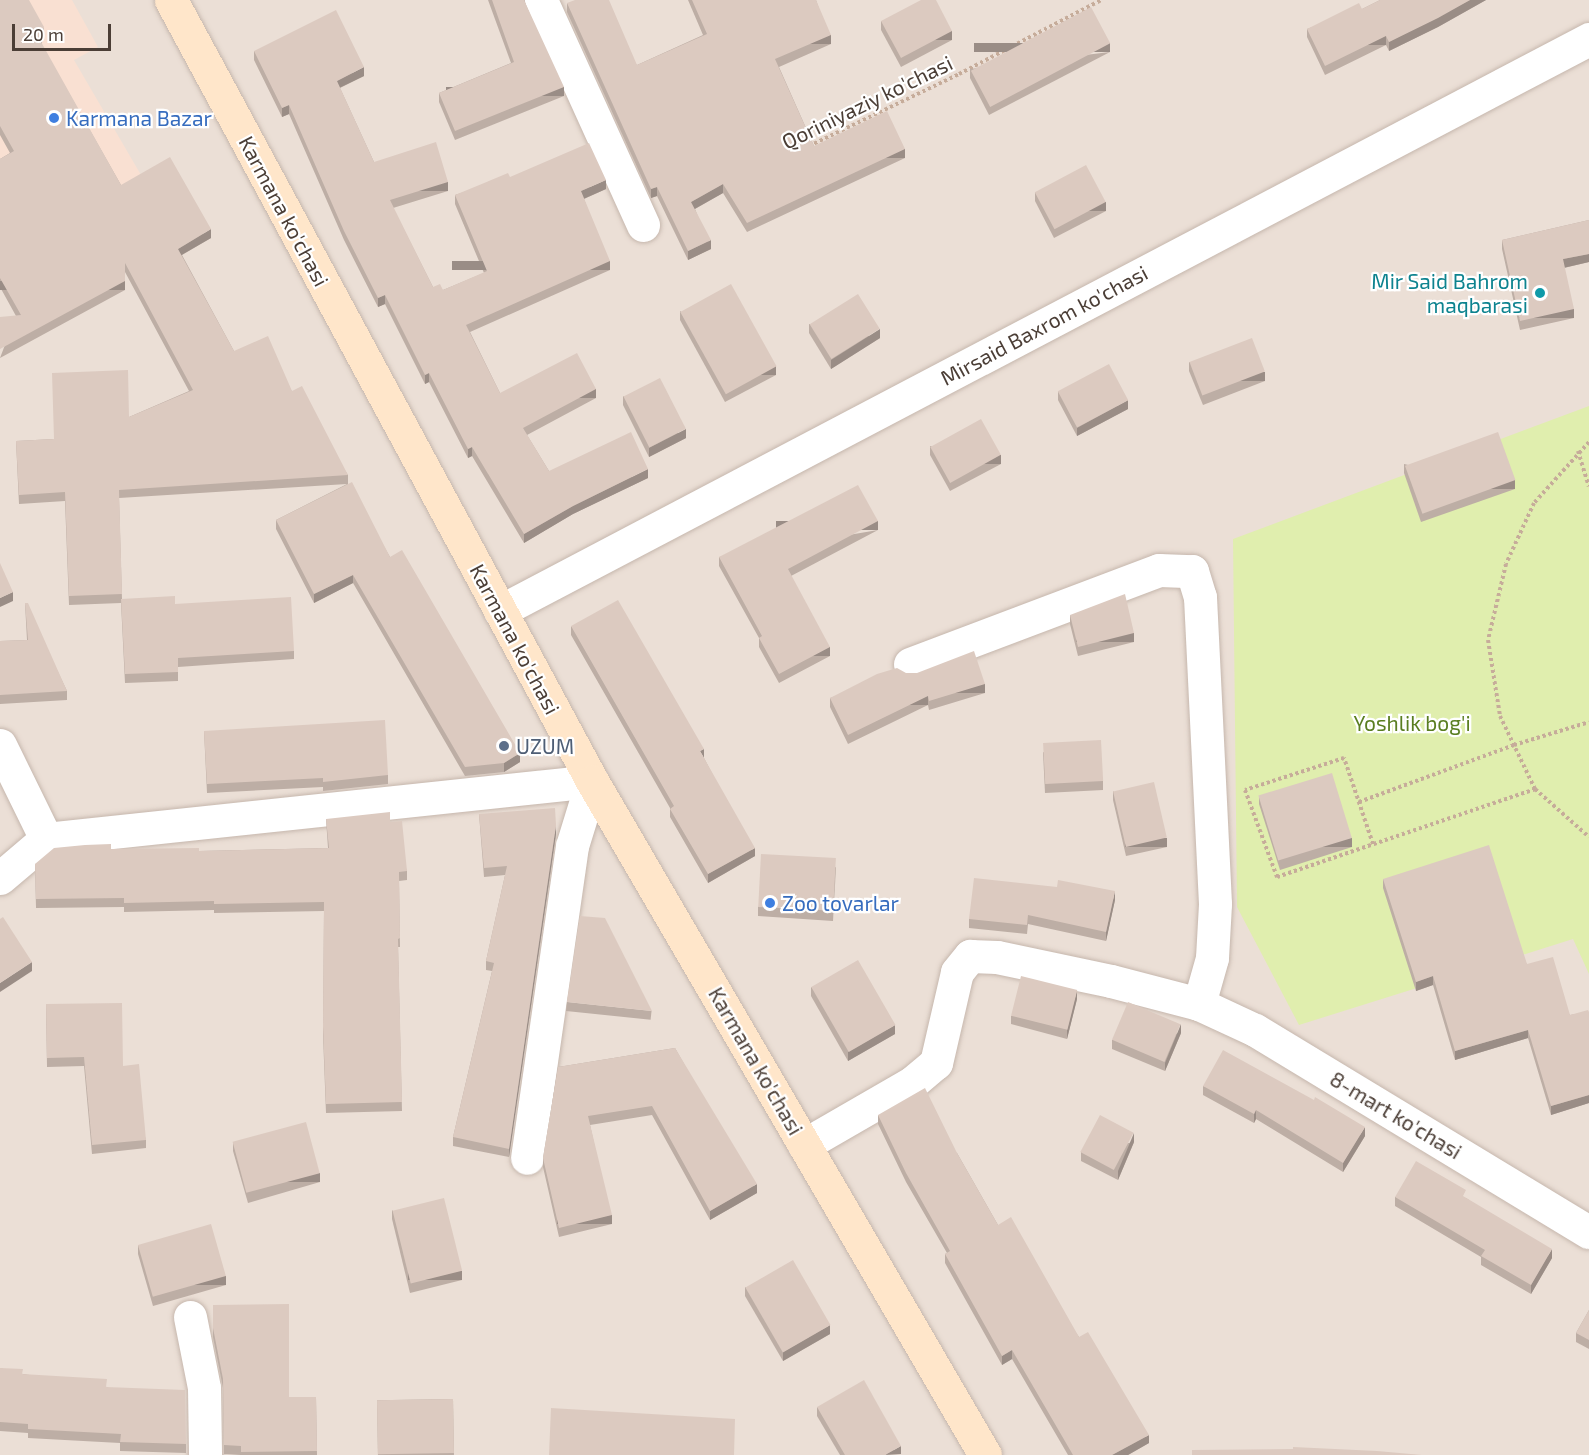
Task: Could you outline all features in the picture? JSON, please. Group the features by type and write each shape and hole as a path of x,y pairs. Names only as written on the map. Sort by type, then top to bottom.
{"main road":[{"name":"Karmana ko'chasi","path":"171,0 592,781 985,1455"}],"street":[{"path":"549,3 643,225"},
{"name":"Mirsaid Baxrom ko'chasi","path":"500,611 1589,39"},
{"path":"910,664 1159,570 1192,571 1200,597 1215,904 1212,958 1199,1004"},
{"path":"0,745 46,839"},
{"path":"0,878 46,839 592,781 572,846 527,1158"},
{"name":"8-mart ko'chasi","path":"804,1145 913,1082 936,1063 957,972 970,957 997,957 1111,981 1199,1004 1255,1030 1589,1232"},
{"path":"190,1317 204,1388 205,1455"}],"path":[{"name":"Qoriniyaziy ko'chasi","path":"801,150 959,74 1101,0"},
{"path":"1589,442 1578,451 1534,503 1506,564 1488,640 1500,716 1536,789 1589,837"},
{"path":"1578,451 1589,486"},
{"path":"1359,802 1514,745 1589,722"},
{"path":"1373,844 1344,758 1245,790 1277,877 1536,789"}],"shaded area":[{"path":"0,0 1589,0 1589,1455 0,1455"},
{"name":"Karmana Bazar","path":"0,0 72,0 98,47 74,60 141,175 0,255"}],"green space":[{"name":"Yoshlik bog'i","path":"1589,406 1589,974 1573,939 1299,1025 1237,907 1233,539"}],"building":[{"path":"0,0 29,0 44,27 40,40 121,185 170,157 211,229 178,249 234,351 268,336 292,391 302,386 348,475 119,490 122,594 69,596 65,492 19,495 16,441 54,439 52,373 128,370 129,417 193,390 125,263 125,281 0,349 0,317 21,315 0,278 0,159 14,151 0,126"},
{"path":"492,0 524,0 564,87 455,131 439,93 514,62"},
{"path":"575,0 609,0 637,65 707,34 692,0 816,0 831,35 775,59 814,146 887,111 905,149 747,223 723,184 691,202 711,240 688,251 657,187 651,189 567,3"},
{"path":"921,0 936,0 952,31 901,58 881,21"},
{"path":"1380,0 1470,0 1389,42 1386,36 1325,66 1307,29 1359,3 1362,9"},
{"path":"1091,7 1110,43 990,107 971,71"},
{"path":"336,10 364,67 337,81 374,162 436,142 448,182 390,200 433,287 440,284 443,290 487,271 455,195 508,173 510,177 589,143 606,180 581,191 610,261 466,325 500,393 577,353 596,389 523,428 549,471 631,432 648,469 573,506 524,534 472,447 468,449 429,373 425,375 385,295 378,298 344,231 289,105 282,108 254,51"},
{"path":"1086,165 1106,202 1055,229 1035,192"},
{"name":"Mir Said Bahrom maqbarasi","path":"1589,220 1589,254 1563,259 1574,309 1520,321 1502,240"},
{"path":"731,284 777,366 726,394 680,312"},
{"path":"858,294 880,329 831,359 810,324"},
{"path":"1252,338 1265,372 1202,396 1189,362"},
{"path":"1109,364 1128,400 1077,427 1058,391"},
{"path":"660,378 686,429 649,447 623,397"},
{"path":"981,419 1001,455 950,483 930,447"},
{"path":"1498,432 1515,480 1422,514 1405,466"},
{"path":"352,482 390,557 402,550 520,753 504,763 465,767 353,575 314,594 276,520"},
{"path":"858,485 878,521 788,569 830,647 779,674 759,638 762,636 719,557"},
{"path":"0,563 13,592 0,598"},
{"path":"1125,594 1134,633 1078,647 1070,615"},
{"path":"175,596 175,604 291,597 294,651 178,658 178,672 125,674 121,599"},
{"path":"618,600 704,749 700,751 755,848 708,874 670,809 674,806 571,626"},
{"path":"25,603 28,603 67,691 0,695 0,641 28,640"},
{"path":"974,651 985,684 929,701 928,696 848,735 830,698 877,674 897,668 906,673 917,673"},
{"path":"385,720 388,775 323,782 323,778 207,784 204,731"},
{"path":"1101,740 1103,781 1045,784 1043,743"},
{"path":"1332,773 1352,838 1278,861 1258,796"},
{"path":"1154,782 1167,838 1126,847 1113,791"},
{"path":"555,808 556,825 509,1149 453,1137 494,963 486,961 507,866 484,868 479,814"},
{"path":"390,812 390,822 402,821 407,871 399,872 400,938 398,939 402,1102 326,1104 323,1026 324,902 214,904 214,901 124,903 124,898 36,899 35,864 54,848 111,844 111,849 199,848 199,851 329,848 326,819"},
{"path":"1489,845 1527,964 1553,957 1570,1015 1588,1010 1589,1012 1589,1095 1551,1106 1528,1030 1455,1051 1433,976 1416,982 1383,879"},
{"path":"761,854 836,858 833,911 758,907"},
{"path":"974,878 1057,887 1058,880 1115,891 1106,932 1028,915 1027,925 969,919"},
{"path":"580,916 605,918 652,1011 567,1002"},
{"path":"3,917 32,962 0,983 0,919"},
{"path":"858,960 896,1025 849,1052 811,987"},
{"path":"1021,976 1077,990 1067,1030 1011,1016"},
{"path":"1128,1002 1180,1024 1164,1062 1112,1040"},
{"path":"122,1003 123,1066 139,1064 146,1140 92,1145 84,1057 47,1058 46,1004"},
{"path":"675,1048 757,1184 710,1211 652,1106 588,1116 612,1215 559,1228 543,1158 558,1067"},
{"path":"1223,1050 1314,1100 1315,1097 1365,1127 1343,1163 1256,1110 1254,1114 1203,1086"},
{"path":"925,1088 957,1153 998,1225 1011,1217 1079,1337 1088,1332 1149,1435 1112,1455 1073,1455 1012,1350 1002,1356 945,1254 950,1251 906,1173 878,1115"},
{"path":"1100,1115 1134,1133 1114,1170 1080,1152"},
{"path":"306,1122 320,1173 246,1193 233,1142"},
{"path":"1416,1161 1466,1190 1463,1196 1552,1249 1531,1285 1481,1256 1485,1250 1395,1197"},
{"path":"444,1198 462,1271 411,1284 393,1211"},
{"path":"211,1224 226,1276 153,1297 138,1245"},
{"path":"793,1260 830,1325 783,1352 745,1288"},
{"path":"289,1304 289,1397 316,1397 317,1451 241,1452 241,1446 224,1445 223,1379 213,1328 213,1305"},
{"path":"1589,1310 1589,1340 1576,1333"},
{"path":"0,1368 23,1369 22,1374 107,1379 106,1387 185,1390 186,1444 120,1442 121,1434 28,1429 28,1424 0,1422"},
{"path":"864,1380 901,1446 885,1455 845,1455 817,1407"},
{"path":"453,1399 454,1453 378,1454 377,1400"},
{"path":"551,1408 735,1419 734,1455 549,1455"},
{"path":"1293,1447 1422,1455 1192,1455 1192,1450 1293,1449"}],"place":[{"name":"Karmana Bazar","path":"54,118"},
{"name":"Mir Said Bahrom maqbarasi","path":"1540,293"},
{"name":"UZUM","path":"504,746"},
{"name":"Zoo tovarlar","path":"770,903"}]}
